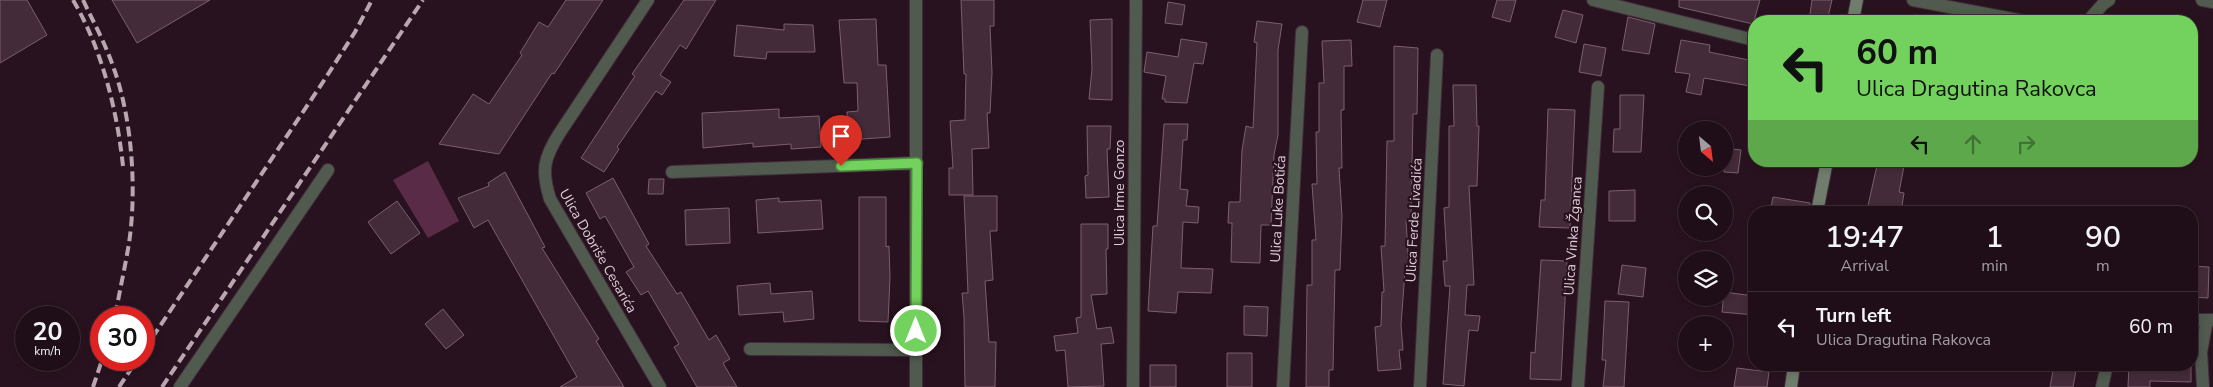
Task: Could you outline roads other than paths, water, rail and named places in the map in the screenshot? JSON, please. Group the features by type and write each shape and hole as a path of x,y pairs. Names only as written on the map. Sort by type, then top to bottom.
{"main road":[{"path":"1854,15 1858,0"},
{"path":"1818,206 1826,167"},
{"path":"1791,387 1793,371"}],"street":[{"name":"Ulica Dobriše Cesarića","path":"648,0 555,140 548,152 543,170 550,199 660,387"},
{"path":"916,0 916,387"},
{"name":"Ulica Irme Gonzo","path":"1133,387 1136,0"},
{"path":"1593,0 1748,39"},
{"path":"1913,0 1992,15"},
{"path":"2093,15 2109,0"},
{"path":"2202,0 2213,2"},
{"name":"Ulica Luke Botića","path":"1283,387 1302,32"},
{"name":"Ulica Ferde Livadića","path":"1420,387 1437,55"},
{"name":"Ulica Vinka Žganca","path":"1578,387 1598,87"},
{"path":"672,172 917,163"},
{"path":"180,387 328,170"},
{"path":"2203,387 2201,352 2210,320"},
{"path":"750,349 916,350"},
{"path":"2102,387 2106,371"}],"railway":[{"path":"73,0 92,39 107,80 117,123 123,166"},
{"path":"83,0 100,34 114,69 129,132 133,200 127,252 117,306"},
{"path":"155,334 323,82 355,32 372,0"},
{"path":"162,387 423,0"},
{"path":"93,387 98,371"},
{"path":"119,387 130,371"}]}
